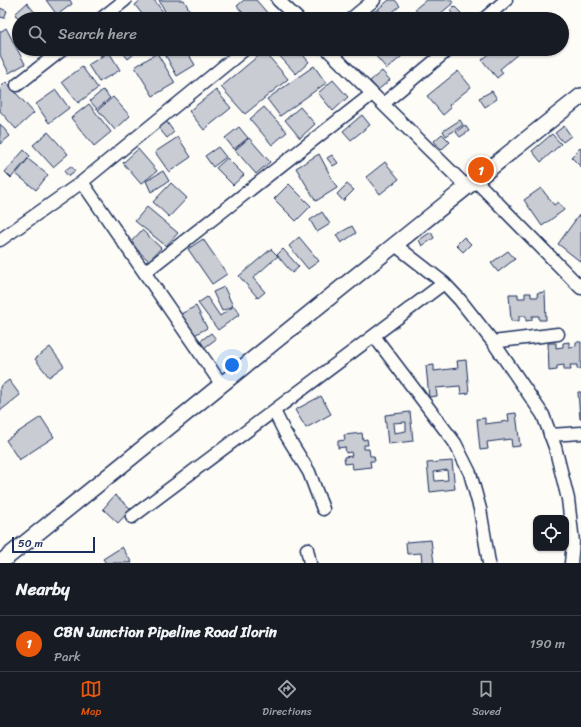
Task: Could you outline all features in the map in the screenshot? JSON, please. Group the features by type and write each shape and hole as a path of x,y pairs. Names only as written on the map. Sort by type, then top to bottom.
{"main road":[{"path":"0,563 222,385 394,244 581,96"}],"street":[{"path":"110,12 125,0"},
{"path":"278,0 286,12"},
{"path":"360,12 374,0"},
{"path":"492,12 506,0"},
{"path":"17,85 54,56"},
{"path":"0,240 82,182 236,56"},
{"path":"334,56 372,94 471,183 581,288"},
{"path":"383,104 441,56"},
{"path":"145,272 372,94"},
{"path":"82,182 222,385"},
{"path":"394,244 444,284 460,300 493,342 543,415 577,532 571,563"},
{"path":"132,517 444,284"},
{"path":"493,342 558,334"},
{"path":"374,336 455,443 470,473 480,509 489,563"},
{"path":"274,411 284,433 309,472 323,509"},
{"path":"550,435 581,432"},
{"path":"307,549 310,563"}],"building":[{"path":"46,0 70,0 72,4 61,12 55,12"},
{"path":"141,0 154,0 163,12 140,12 135,5"},
{"path":"159,0 184,0 190,12 165,12"},
{"path":"244,0 256,0 266,12 242,12 237,6"},
{"path":"389,0 395,0 400,6 392,12 380,12 378,9"},
{"path":"426,0 451,0 453,3 442,12 417,12 415,9"},
{"path":"27,3 34,12 17,12"},
{"path":"454,6 460,12 451,12 450,11"},
{"path":"0,8 7,11 4,18 0,17"},
{"path":"6,28 12,39 12,56 21,56 25,64 9,73 0,55 0,32"},
{"path":"103,56 111,56 120,70 99,82 88,65"},
{"path":"152,56 159,56 175,83 153,96 135,67"},
{"path":"166,56 190,56 195,65 177,76"},
{"path":"258,56 268,56 288,79 245,114 221,87"},
{"path":"280,56 304,56 309,62 296,74"},
{"path":"376,56 402,56 387,69"},
{"path":"487,56 515,56 500,69 503,73 497,78 482,60"},
{"path":"314,66 326,83 280,116 267,99"},
{"path":"82,67 98,88 78,103 62,82"},
{"path":"382,71 390,80 378,90 370,81"},
{"path":"458,71 471,87 449,105 451,108 443,115 427,96"},
{"path":"333,80 348,97 333,111 318,93"},
{"path":"6,82 34,113 16,129 0,111 0,88"},
{"path":"56,90 69,108 49,123 36,104"},
{"path":"103,90 110,98 97,109 90,101"},
{"path":"216,90 231,108 204,130 189,111"},
{"path":"492,91 497,99 485,107 479,98"},
{"path":"113,97 130,116 115,130 98,110"},
{"path":"89,104 111,132 94,146 71,118"},
{"path":"264,107 287,132 272,145 250,119"},
{"path":"300,107 315,124 300,138 285,120"},
{"path":"362,115 370,125 351,140 343,131"},
{"path":"460,120 463,125 446,136 443,131"},
{"path":"166,121 174,132 167,138 158,127"},
{"path":"0,124 10,136 0,144"},
{"path":"465,125 469,131 460,137 456,132"},
{"path":"564,126 571,136 563,142 555,133"},
{"path":"239,127 248,138 234,149 225,138"},
{"path":"48,132 68,154 53,167 33,145"},
{"path":"442,134 450,142 441,150 434,141"},
{"path":"552,134 561,144 541,162 532,151"},
{"path":"178,137 191,157 169,172 155,152"},
{"path":"249,138 270,162 256,174 235,150"},
{"path":"218,147 226,157 213,167 205,156"},
{"path":"581,147 581,167 571,157"},
{"path":"138,149 157,171 141,184 123,163"},
{"path":"24,150 30,156 11,178 5,172"},
{"path":"319,154 337,188 316,201 296,168"},
{"path":"332,155 338,163 333,166 327,158"},
{"path":"227,158 244,175 233,185 216,168"},
{"path":"28,159 48,175 36,190 16,174"},
{"path":"385,162 399,179 380,194 366,177"},
{"path":"71,166 75,171 68,176 64,171"},
{"path":"163,171 169,181 151,192 146,181"},
{"path":"171,183 187,198 169,217 153,202"},
{"path":"289,184 311,206 296,221 274,199"},
{"path":"347,184 354,190 343,201 337,194"},
{"path":"541,188 554,205 558,202 564,210 542,226 524,200"},
{"path":"147,207 178,233 166,246 135,221"},
{"path":"322,212 330,224 317,232 310,220"},
{"path":"579,215 581,217 581,262 558,244"},
{"path":"352,226 356,233 341,243 336,235"},
{"path":"142,230 161,248 149,261 130,243"},
{"path":"431,232 434,238 422,246 419,240"},
{"path":"299,237 319,261 308,269 289,246"},
{"path":"464,237 471,244 463,252 456,245"},
{"path":"203,239 227,274 212,284 188,249"},
{"path":"271,249 278,256 253,278 265,292 258,298 239,276"},
{"path":"283,249 299,267 292,273 277,255"},
{"path":"508,251 515,259 498,272 491,263"},
{"path":"224,287 233,306 222,311 213,292"},
{"path":"545,292 546,320 539,320 539,316 532,316 532,320 526,321 526,316 519,316 519,321 511,321 509,294 518,294 518,298 525,298 525,293 531,293 531,297 538,297 537,293"},
{"path":"207,297 220,316 234,306 240,314 218,330 198,303"},
{"path":"196,306 207,328 191,337 179,315"},
{"path":"211,333 216,339 204,348 199,342"},
{"path":"569,342 569,347 576,346 576,342 581,342 581,369 577,369 577,365 570,365 571,370 564,370 564,365 557,366 557,370 549,371 548,343 556,343 556,348 563,347 563,343"},
{"path":"50,347 64,366 49,377 35,359"},
{"path":"466,360 469,393 461,394 460,386 436,388 437,396 429,397 426,366 434,365 434,371 458,368 457,361"},
{"path":"9,380 20,395 0,411 0,387"},
{"path":"578,392 581,392 581,419 580,419"},
{"path":"321,396 331,414 306,428 295,410"},
{"path":"410,412 413,441 388,444 385,415","holes":["406,422 406,431 394,433 393,423"]},
{"path":"516,413 520,446 512,447 511,439 487,442 488,449 480,450 477,419 485,418 485,424 509,421 508,414"},
{"path":"41,417 54,437 19,460 6,440"},
{"path":"362,433 363,440 367,439 368,445 364,445 364,449 369,449 370,456 374,456 375,461 370,461 371,467 353,469 352,463 345,464 344,457 352,456 351,452 346,453 345,447 338,448 338,441 345,440 344,435"},
{"path":"452,461 455,489 430,492 427,463","holes":["447,470 448,480 435,481 434,472"]},
{"path":"115,495 131,509 118,523 103,509"},
{"path":"431,540 434,563 422,563 421,553 407,554 406,542"},
{"path":"122,547 132,563 106,563 103,559"}],"place":[{"name":"CBN Junction Pipeline Road Ilorin","path":"481,170"}]}
